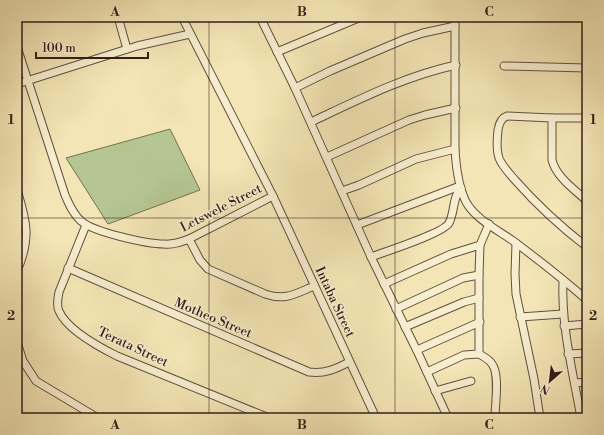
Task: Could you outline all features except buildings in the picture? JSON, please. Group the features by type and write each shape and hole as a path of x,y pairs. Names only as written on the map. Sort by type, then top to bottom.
{"street":[{"path":"118,17 127,49"},
{"name":"Letswele Street","path":"17,48 65,195 75,214 86,225 103,231 156,244 172,244 189,239 273,196 182,17"},
{"path":"278,52 361,17"},
{"path":"456,17 455,149 457,170 467,203 480,217 516,243 587,300"},
{"path":"263,18 358,225 371,257 417,350 448,418"},
{"path":"295,88 330,71 406,39 423,33 456,26"},
{"path":"17,84 154,41 190,34"},
{"path":"311,122 405,79 422,73 456,65"},
{"path":"504,66 587,68"},
{"path":"327,157 404,122 424,115 456,108"},
{"path":"587,118 503,117 499,126 497,140 499,157 502,164 536,203 587,247"},
{"path":"552,118 552,160 554,167 558,173 587,201"},
{"path":"342,191 359,185 416,159 430,154 455,149"},
{"path":"358,225 461,187"},
{"path":"371,257 446,227 450,222 456,198 461,187"},
{"path":"17,190 27,226 24,253 17,271"},
{"name":"Intaba Street","path":"273,196 376,418"},
{"path":"479,354 480,245 489,224"},
{"name":"Terata Street","path":"86,225 68,268 57,302 58,310 68,323 86,339 100,348 269,418"},
{"path":"189,239 200,260 208,269 265,294 274,297 288,297 314,286"},
{"path":"516,243 515,274 520,317 534,379 540,418"},
{"path":"384,284 451,254 480,245"},
{"name":"Motheo Street","path":"68,268 309,372 325,372 349,362"},
{"path":"396,309 464,278 479,275"},
{"path":"563,280 563,314 568,354 583,413"},
{"path":"405,327 460,304 479,298"},
{"path":"520,317 563,314"},
{"path":"417,350 480,322"},
{"path":"564,326 587,324"},
{"path":"17,342 23,361 36,381 98,418"},
{"path":"427,372 469,353 479,354 489,361 495,368 495,418"},
{"path":"568,354 587,353"},
{"path":"435,391 471,381"},
{"path":"575,383 587,382"}],"green space":[{"path":"170,129 200,190 108,224 66,158"}]}
